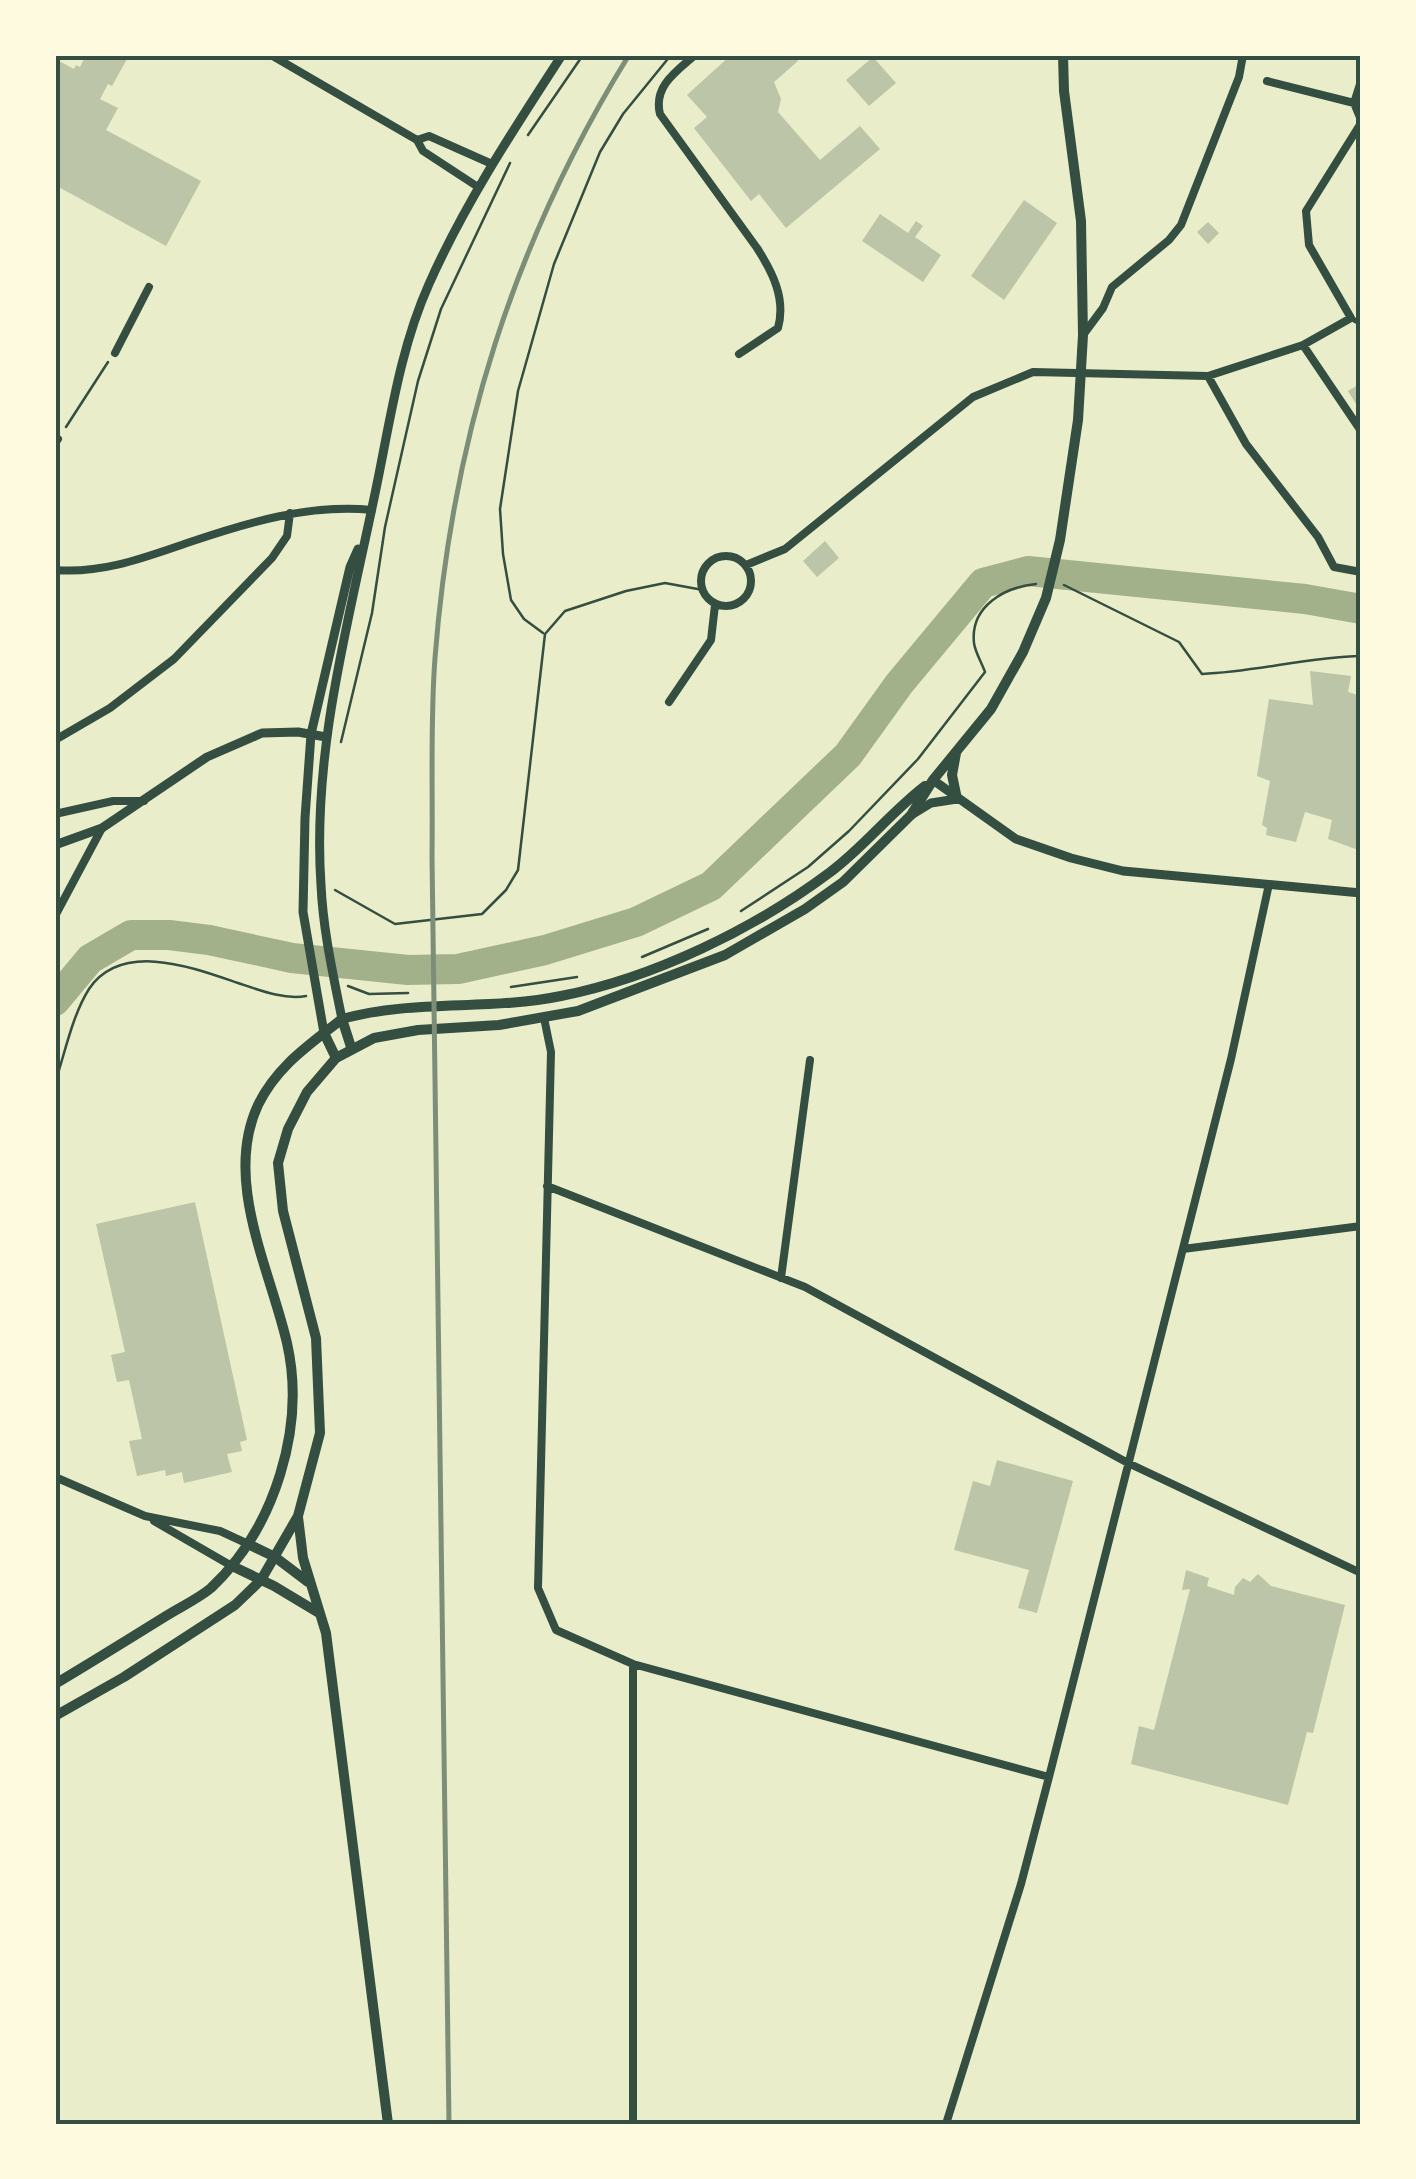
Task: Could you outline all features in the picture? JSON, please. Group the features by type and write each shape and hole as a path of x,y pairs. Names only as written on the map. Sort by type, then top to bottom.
{"main road":[{"path":"55,1716 236,1605 260,1580 298,1516 320,1434 316,1338 283,1210 278,1162 306,1092 336,1058 374,1038 544,1018 628,994 725,954 805,909 843,882 911,814 933,780 991,709 1046,598 1060,540 1082,372 1081,221 1063,55"},
{"path":"956,752 952,775 958,799"},
{"path":"55,1684 209,1589 246,1542 279,1480 290,1436 293,1386 287,1343 252,1209 246,1142 256,1109 271,1081 290,1060 342,1019 398,1008 498,1006 564,996 704,948 778,908 832,871 893,810 933,780"},
{"path":"342,1019 351,1047"},
{"path":"324,1033 336,1058"},
{"path":"298,1516 302,1558 328,1652 388,2124"},
{"path":"246,1542 275,1557 309,1583"},
{"path":"230,1565 319,1613"}],"street":[{"path":"271,55 417,140 423,151 478,187"},
{"path":"342,1019 320,882 326,736 405,348 428,285 478,187 562,55"},
{"path":"695,55 667,80 658,104 660,114 764,258 784,307 778,328 739,354"},
{"path":"1083,335 1103,308 1112,286 1169,240 1181,224 1239,77 1242,55"},
{"path":"1267,81 1354,104"},
{"path":"1361,81 1354,104 1361,122 1306,211 1309,245 1351,318 1361,324"},
{"path":"417,140 429,136 492,164"},
{"path":"114,353 149,287"},
{"path":"746,565 785,549 972,397 1032,372 1208,376 1303,345 1351,318"},
{"path":"1303,345 1361,430"},
{"path":"1208,376 1246,444 1318,537 1334,567 1361,572"},
{"path":"55,570 76,572 122,565 290,513 348,507 372,510"},
{"path":"55,740 110,708 174,659 272,558 286,536 290,513"},
{"path":"324,1033 302,912 311,734 350,567 369,524"},
{"path":"727,556 746,565 752,584 745,599 735,606 716,605 708,600 700,579 705,566 713,559 727,556"},
{"path":"668,702 712,640 716,605"},
{"path":"55,845 102,828 206,757 262,733 326,736"},
{"path":"933,780 1016,839 1071,858 1123,871 1361,893"},
{"path":"911,814 931,803 958,799"},
{"path":"55,814 113,802 144,801"},
{"path":"55,916 102,828"},
{"path":"946,2124 1050,1777 1231,1058 1270,884"},
{"path":"544,1018 551,1052 538,1588 556,1630 633,1664 1050,1777"},
{"path":"781,1278 810,1060"},
{"path":"546,1186 805,1287 1128,1462 1361,1573"},
{"path":"1183,1249 1361,1226"},
{"path":"55,1477 146,1516 220,1531 246,1542"},
{"path":"146,1516 230,1565"},
{"path":"633,1664 634,2124"}],"path":[{"path":"519,147 583,55"},
{"path":"545,634 524,619 511,600 502,554 500,509 518,391 554,264 600,152 623,114 670,55"},
{"path":"338,753 372,613 385,527 418,381 441,308 514,155"},
{"path":"57,441 114,353"},
{"path":"320,882 395,924 482,914 506,890 518,870 545,634 565,611 626,591 664,582 703,590"},
{"path":"728,920 808,866 918,759 986,672 974,643 977,620 988,602 1001,593 1018,586 1066,585 1179,642 1202,674 1361,656"},
{"path":"642,957 710,928"},
{"path":"55,1083 90,989 109,970 126,962 194,968 299,998 316,993"},
{"path":"495,990 589,975"},
{"path":"336,988 348,986 369,994 421,993"}],"building":[{"path":"86,55 119,55 127,59 100,99 118,108 106,130 201,181 166,246 55,185 55,59 74,69 76,65 80,67"},
{"path":"731,55 793,55 798,61 774,82 781,99 778,112 820,160 860,126 880,149 786,228 759,194 751,201 694,128 707,117 687,95"},
{"path":"873,57 896,83 869,106 846,80"},
{"path":"1024,200 1057,223 1004,300 971,276"},
{"path":"880,214 908,233 916,221 923,226 915,237 941,255 923,282 862,241"},
{"path":"1208,222 1219,233 1208,244 1197,232"},
{"path":"1361,383 1361,412 1348,391"},
{"path":"825,541 839,558 817,577 803,561"},
{"path":"1310,671 1351,676 1348,692 1361,696 1361,851 1328,839 1332,820 1305,812 1296,842 1266,835 1267,828 1262,825 1270,781 1257,776 1269,699 1313,705"},
{"path":"195,1202 247,1440 240,1442 242,1451 227,1454 232,1472 184,1483 182,1472 166,1476 165,1470 137,1476 129,1441 142,1439 129,1380 117,1382 111,1355 125,1352 96,1224"},
{"path":"997,1460 1073,1481 1037,1613 1018,1608 1029,1570 954,1550 973,1481 990,1486"},
{"path":"1186,1570 1209,1578 1207,1586 1234,1595 1243,1578 1250,1582 1258,1574 1271,1586 1345,1605 1313,1733 1307,1732 1288,1805 1131,1764 1139,1726 1154,1730 1190,1589 1182,1590"}],"waterway":[{"path":"55,1001 90,959 131,935 209,940 292,958 408,970 458,969 545,950 636,922 711,886 848,755 899,684 983,583 1028,571 1305,599 1361,609"}],"railway":[{"path":"449,2124 432,856 435,658 456,497 495,344 552,198 629,55"}]}
